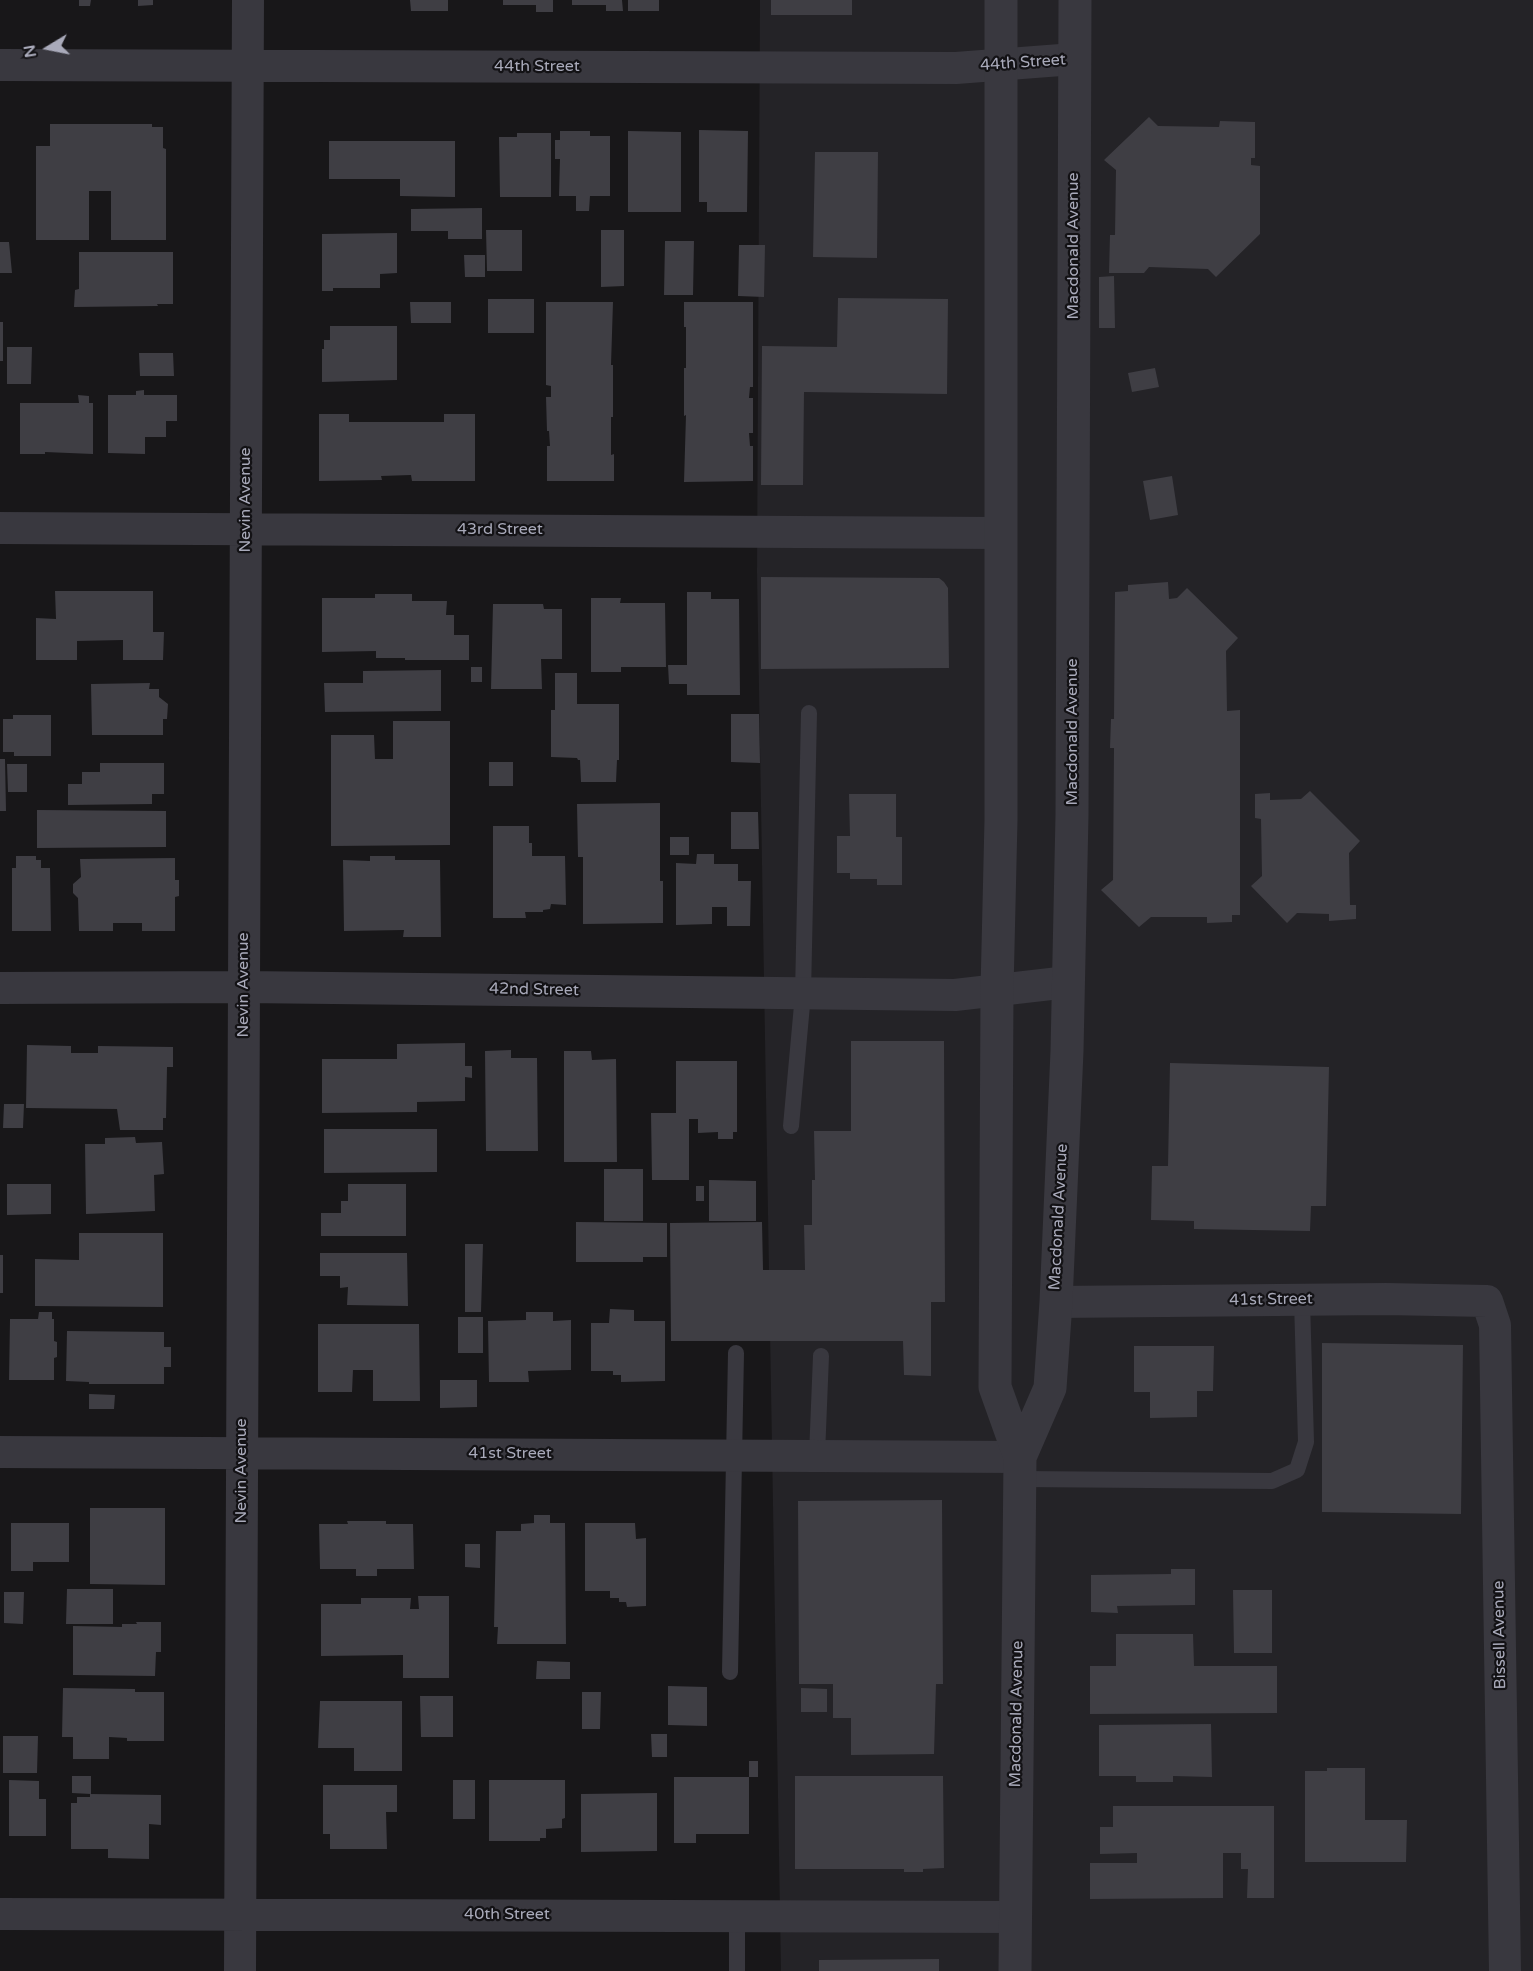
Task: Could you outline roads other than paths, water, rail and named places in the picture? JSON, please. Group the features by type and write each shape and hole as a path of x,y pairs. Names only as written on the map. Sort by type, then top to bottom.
{"street":[{"name":"Nevin Avenue","path":"240,1971 248,0"},
{"name":"Macdonald Avenue","path":"1001,0 1001,820 997,990 995,1386 1020,1468 1015,1971"},
{"name":"Macdonald Avenue","path":"1020,1468 1050,1388 1056,1302 1068,982 1072,804 1075,0"},
{"name":"44th Street","path":"0,65 956,68 1074,59"},
{"name":"43rd Street","path":"0,528 1000,533"},
{"name":"42nd Street","path":"0,988 244,987 955,995 1068,982"},
{"name":"41st Street","path":"1056,1302 1487,1301"},
{"name":"Bissell Avenue","path":"1487,1301 1495,1325 1504,1971"},
{"name":"41st Street","path":"0,1452 817,1455 1020,1468"},
{"name":"40th Street","path":"0,1914 1014,1917"}],"lane":[{"path":"791,1126 803,993 809,713"},
{"path":"1020,1468 1272,1481 1297,1470 1306,1442 1302,1300"},
{"path":"730,1672 736,1353"},
{"path":"817,1455 821,1356"},
{"path":"737,1915 737,1971"}]}
